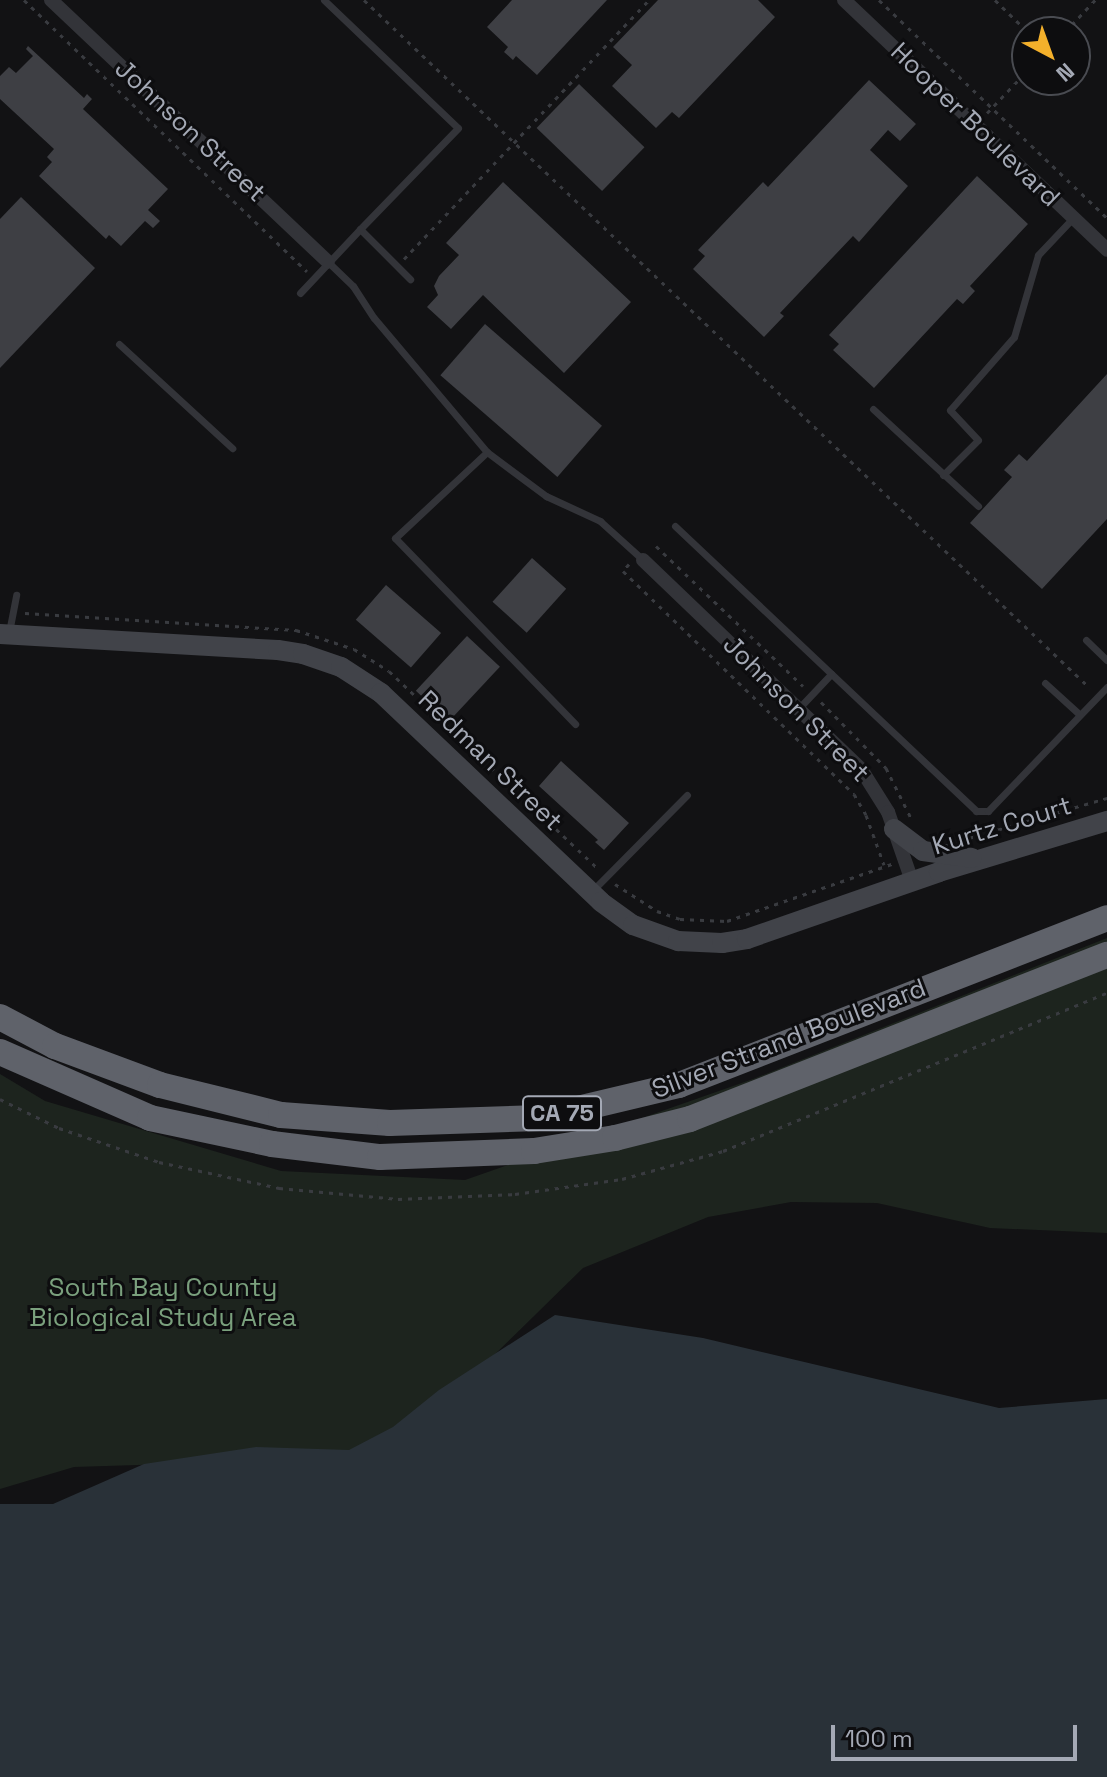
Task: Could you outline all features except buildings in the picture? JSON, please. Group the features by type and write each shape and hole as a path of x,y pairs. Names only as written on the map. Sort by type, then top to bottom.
{"highway":[{"name":"Silver Strand Boulevard","path":"0,1017 55,1046 160,1085 281,1115 390,1123 540,1118 679,1085 1107,918"},
{"name":"Silver Strand Boulevard","path":"0,1052 150,1118 272,1144 380,1157 534,1151 615,1138 690,1119 1107,955"}],"street":[{"name":"Johnson Street","path":"51,0 328,262"},
{"name":"Hooper Boulevard","path":"844,0 1107,250"},
{"name":"Johnson Street","path":"640,558 861,769 876,789 912,881"},
{"name":"Redman Street","path":"4,634 278,650 303,654 341,667 381,693 590,893 623,919 657,935 699,944 747,939 912,881"},
{"name":"Kurtz Court","path":"912,881 1107,821"},
{"path":"894,829 920,850 945,856 972,858 1019,848"}],"lane":[{"path":"300,293 458,128 324,0"},
{"path":"943,475 978,440 950,410 1014,337 1038,255 1073,218"},
{"path":"360,229 410,279"},
{"path":"328,262 353,286 374,318 487,452 546,496 600,521 640,558"},
{"path":"119,344 232,448"},
{"path":"873,409 978,506"},
{"path":"487,452 395,538 575,724"},
{"path":"675,526 976,811 988,811 1107,687"},
{"path":"4,634 16,595"},
{"path":"1086,640 1107,660"},
{"path":"799,708 831,674"},
{"path":"1045,683 1080,715"},
{"path":"590,893 687,795"}],"path":[{"path":"24,0 314,277"},
{"path":"364,0 1099,696"},
{"path":"404,259 649,0"},
{"path":"879,0 1107,218"},
{"path":"995,0 1012,16"},
{"path":"1080,16 1095,0"},
{"path":"984,116 1011,88"},
{"path":"640,558 623,571 854,794 866,815 884,866"},
{"path":"956,838 976,837 1107,798"}],"green space":[{"name":"South Bay County Biological Study Area","path":"1107,938 1107,1233 990,1228 877,1203 791,1202 708,1217 583,1268 435,1413 359,1458 74,1467 0,1489 0,1074 45,1101 281,1171 465,1180 753,1079"}],"shaded area":[{"path":"555,1315 703,1338 999,1408 1107,1399 1107,1777 0,1777 0,1504 53,1504 144,1464 256,1447 349,1450 393,1427 439,1390"}]}
